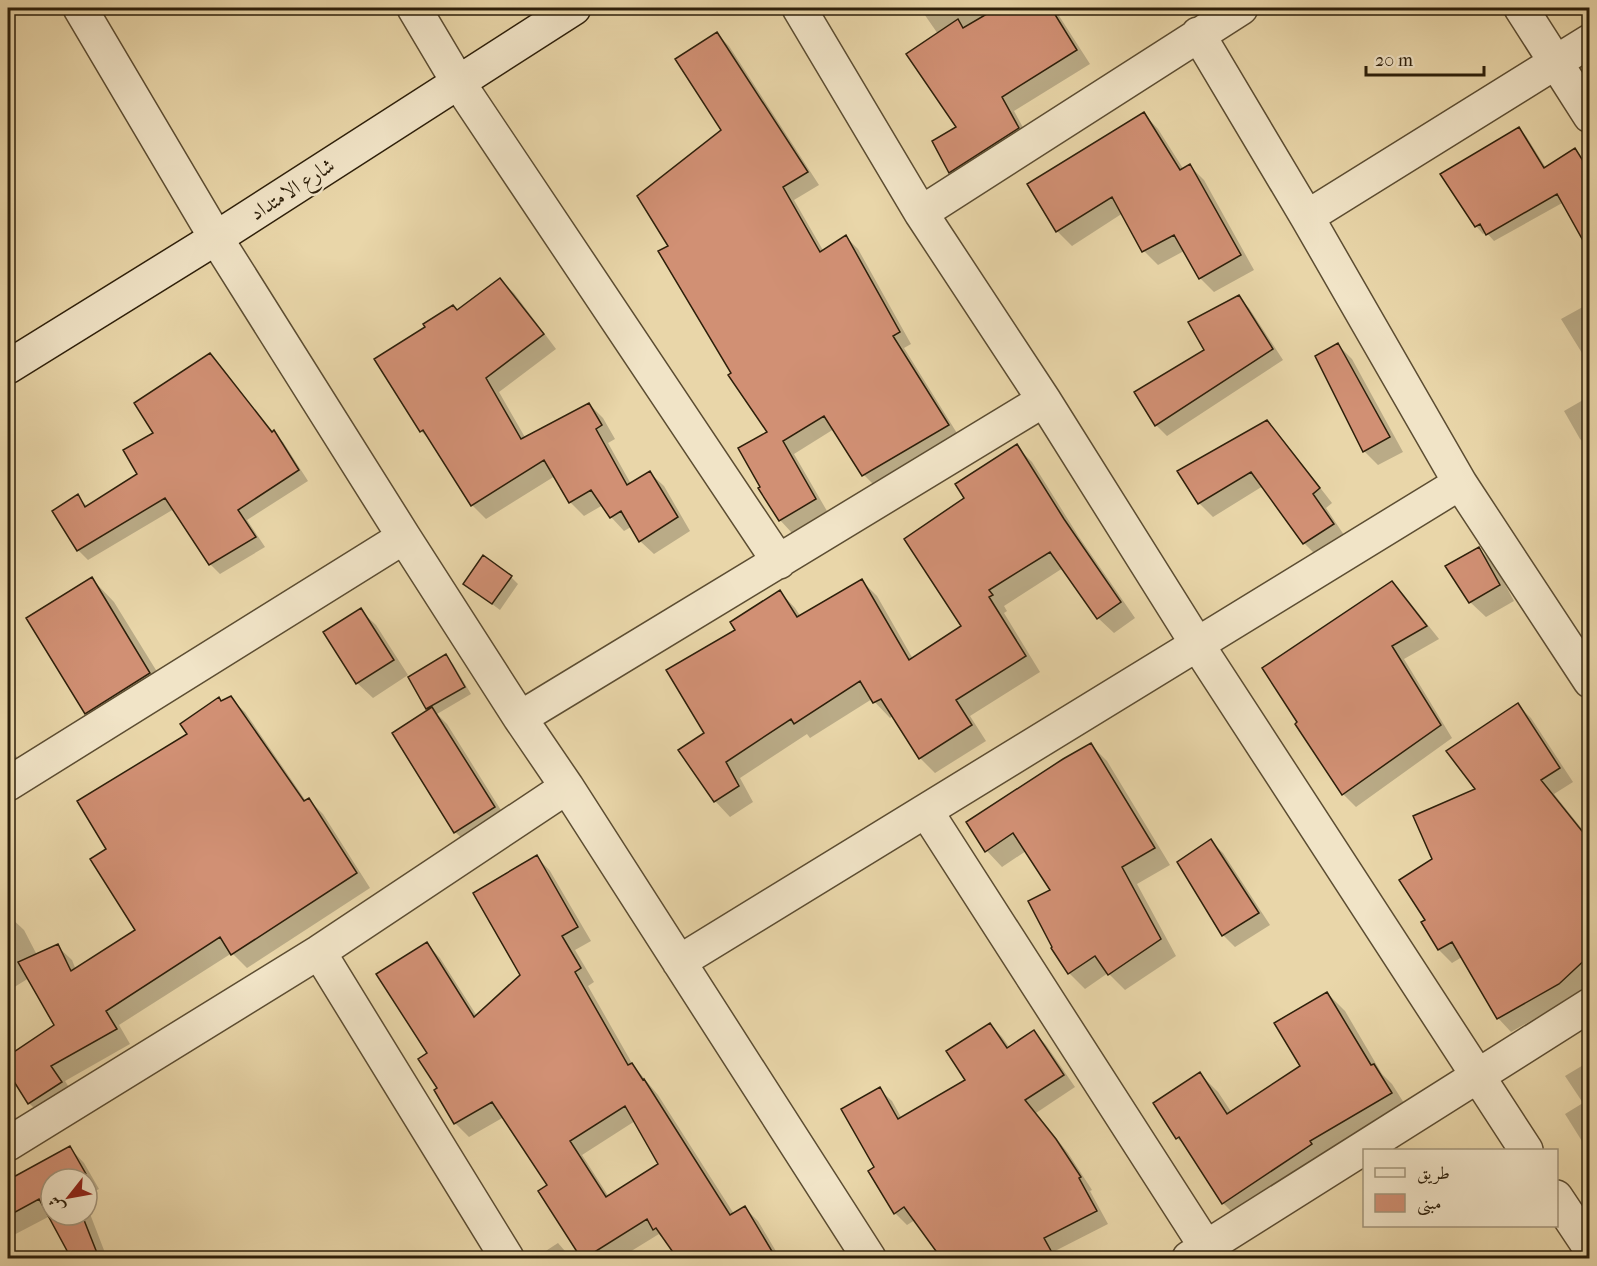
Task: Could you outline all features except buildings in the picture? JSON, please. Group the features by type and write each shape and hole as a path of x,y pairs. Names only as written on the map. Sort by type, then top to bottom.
{"street":[{"path":"80,8 216,238 404,537 869,1258"},
{"path":"414,8 458,82 779,562"},
{"name":"شارع الامتداد","path":"8,367 216,238 574,8"},
{"path":"799,8 921,213 1044,400 1197,644 1525,1149"},
{"path":"921,213 1241,8"},
{"path":"1521,8 1590,116"},
{"path":"1198,34 1307,217 1460,483 1581,647 1590,681"},
{"path":"1307,217 1590,41"},
{"path":"520,718 1044,400"},
{"path":"679,962 1460,483"},
{"path":"8,784 404,537"},
{"path":"8,1144 320,952 567,787"},
{"path":"926,811 1198,1253 1590,1005"},
{"path":"320,952 507,1258"},
{"path":"1558,1199 1590,1248"}]}
